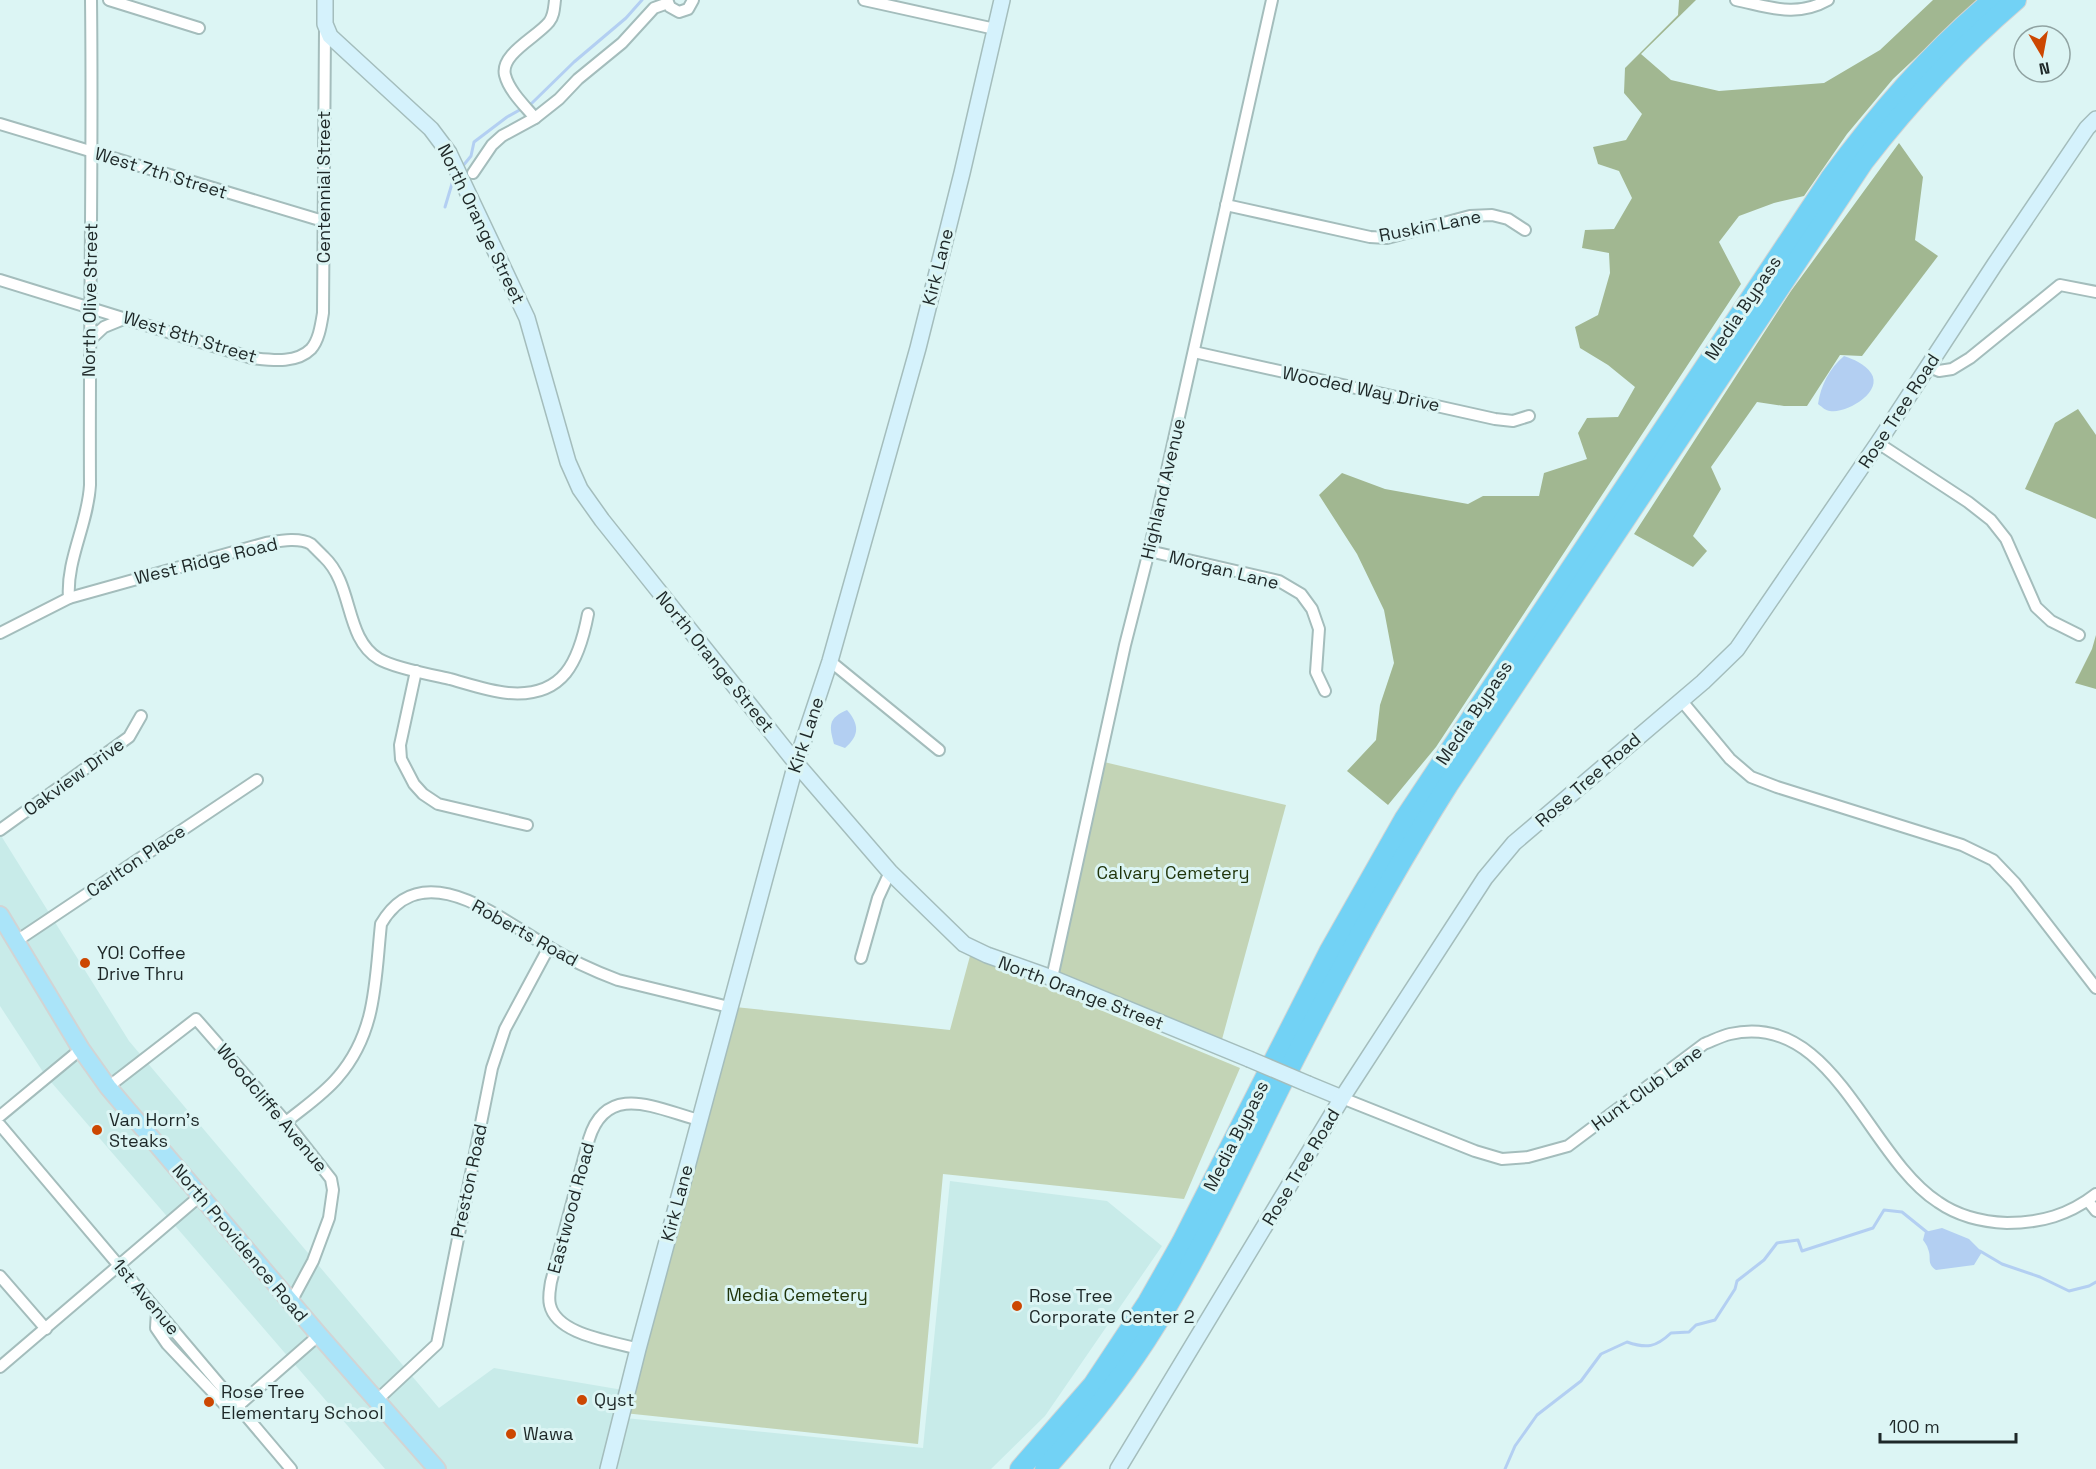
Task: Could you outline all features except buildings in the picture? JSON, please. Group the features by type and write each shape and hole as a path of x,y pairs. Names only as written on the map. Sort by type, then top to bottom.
{"highway":[{"name":"Media Bypass","path":"1020,1469 1093,1385 1149,1302 1182,1242 1338,934 1378,862 1432,775 1830,178 1871,124 1901,90 1940,48 1993,0"},
{"name":"Media Bypass","path":"1045,1469 1107,1396 1164,1311 1198,1251 1364,925 1448,785 1844,189 1891,127 1928,84 2016,0"}],"main road":[{"name":"North Providence Road","path":"0,915 81,1049 108,1087 319,1335 437,1469"}],"street":[{"name":"North Olive Street","path":"69,598 69,575 89,505 89,307 93,152 91,0"},
{"path":"109,0 199,28"},
{"path":"325,0 325,24"},
{"path":"532,114 508,83 504,74 505,64 549,22 554,12 555,0"},
{"path":"472,173 492,145 532,114 559,99 578,79 622,43 654,8 668,1 675,11 679,12 688,9 693,0"},
{"path":"864,0 995,28"},
{"name":"Kirk Lane","path":"608,1469 729,1006 796,763 830,662 917,349 962,173 1002,0"},
{"name":"Highland Avenue","path":"1052,978 1125,645 1149,551 1272,0"},
{"path":"1736,0 1791,11 1808,10 1828,0"},
{"name":"Centennial Street","path":"311,348 319,333 323,313 325,24"},
{"name":"North Orange Street","path":"325,24 330,36 432,129 449,153 527,318 568,462 580,489 602,520 796,763 890,872 964,944 1342,1098"},
{"name":"Rose Tree Road","path":"1118,1469 1342,1098 1485,878 1503,854 1703,682 1737,649 1878,443 2086,129 2096,119"},
{"name":"West 7th Street","path":"0,124 323,221"},
{"name":"Ruskin Lane","path":"1226,205 1370,237 1387,238 1470,216 1492,215 1508,219 1525,230"},
{"name":"West 8th Street","path":"0,280 252,358 272,361 295,358 311,348"},
{"path":"1927,366 1939,371 1952,369 1970,358 2060,285 2096,292"},
{"path":"89,341 104,327 127,318"},
{"name":"Wooded Way Drive","path":"1194,352 1495,419 1513,421 1529,416"},
{"path":"1878,443 1968,502 1990,520 2006,539 2036,607 2051,621 2079,635"},
{"name":"West Ridge Road","path":"0,633 69,598 266,543 286,540 309,543 337,571 354,627 365,645 380,660 416,671 507,693 547,688 562,677 574,663 584,635 588,614"},
{"name":"Morgan Lane","path":"1149,551 1278,581 1301,594 1312,609 1319,629 1316,672 1325,691"},
{"path":"830,662 939,750"},
{"path":"416,671 400,744 401,759 414,784 423,794 438,804 527,825"},
{"path":"1681,700 1710,737 1751,777 1962,845 1993,860 2016,883 2096,988"},
{"name":"Oakview Drive","path":"0,830 129,737 141,716"},
{"name":"Carlton Place","path":"15,942 257,780"},
{"path":"861,958 878,898 890,872"},
{"name":"Roberts Road","path":"286,1122 337,1078 361,1043 370,1015 381,924 399,900 415,894 427,891 467,900 482,906 549,947 601,974 729,1006"},
{"name":"Preston Road","path":"376,1401 437,1344 492,1068 505,1029 549,947"},
{"name":"Woodcliffe Avenue","path":"108,1087 196,1019 286,1122 325,1170 331,1179 333,1190 329,1218 313,1261 291,1302"},
{"name":"Hunt Club Lane","path":"1342,1098 1475,1151 1502,1158 1528,1157 1568,1146 1704,1044 1729,1034 1756,1031 1784,1036 1823,1064 1913,1181 1938,1202 1962,1215 1994,1222 2025,1223 2057,1217 2092,1198"},
{"path":"0,1116 81,1049"},
{"name":"Eastwood Road","path":"638,1349 565,1326 555,1317 550,1306 551,1282 591,1131 604,1111 619,1104 636,1103 699,1120"},
{"name":"1st Avenue","path":"0,1125 291,1469"},
{"path":"0,1367 200,1196"},
{"path":"2092,1198 2096,1211"},
{"path":"0,1276 46,1329"},
{"path":"237,1406 319,1335"}],"shaded area":[{"path":"0,834 129,1041 439,1408 494,1368 623,1390 625,1418 923,1448 950,1181 1107,1201 1162,1246 1045,1416 991,1469 385,1469 45,1075 0,1006"}],"green space":[{"path":"1679,0 1696,0 1641,54 1671,80 1719,91 1824,83 1880,50 1933,0 1977,0 1893,79 1847,134 1804,196 1774,203 1739,216 1719,242 1741,284 1436,747 1388,805 1347,771 1376,740 1380,705 1394,663 1384,610 1357,554 1319,495 1342,473 1385,489 1468,504 1483,496 1539,496 1544,473 1587,459 1578,433 1587,418 1618,417 1635,387 1608,365 1580,348 1575,327 1598,315 1610,273 1609,253 1582,248 1585,230 1614,229 1632,198 1619,171 1598,164 1593,147 1626,140 1642,114 1624,93 1625,68 1678,15"},
{"path":"1899,143 1923,177 1915,240 1938,256 1862,356 1840,355 1807,406 1784,406 1757,402 1711,467 1721,489 1693,536 1707,551 1693,567 1634,534 1791,291"},
{"path":"2078,409 2096,435 2096,519 2025,489 2055,423"},
{"path":"2096,635 2096,689 2075,683 2092,649"},
{"name":"Calvary Cemetery","path":"1104,762 1286,805 1221,1043 1060,974 1058,967"},
{"name":"Media Cemetery","path":"970,956 1240,1068 1184,1199 943,1174 918,1444 624,1413 735,1007 950,1030"}],"water":[{"path":"1844,356 1859,362 1871,373 1874,380 1872,387 1868,394 1853,405 1837,411 1828,411 1818,404 1821,390 1830,372"},
{"path":"847,710 854,720 856,729 853,739 845,748 834,744 831,727 836,716"},
{"path":"1942,1228 1969,1239 1982,1252 1974,1265 1936,1270 1933,1267 1930,1263 1928,1248 1923,1240 1925,1232"}],"waterway":[{"path":"462,167 471,156 474,142 507,117 532,103 574,62 626,18 642,0"},
{"path":"445,207 454,177"},
{"path":"1505,1469 1515,1446 1537,1415 1581,1381 1601,1354 1627,1342 1640,1346 1656,1344 1671,1333 1689,1332 1696,1325 1715,1320 1735,1289 1737,1281 1764,1260 1777,1243 1798,1240 1802,1251 1873,1228 1884,1210 1902,1212 1928,1233"},
{"path":"1980,1251 2002,1264 2040,1277 2069,1291 2096,1282"}],"place":[{"name":"YO! Coffee Drive Thru","path":"85,963"},
{"name":"Van Horn's Steaks","path":"97,1130"},
{"name":"Rose Tree Corporate Center 2","path":"1017,1306"},
{"name":"Qyst","path":"582,1400"},
{"name":"Rose Tree Elementary School","path":"209,1402"},
{"name":"Wawa","path":"511,1434"}]}
